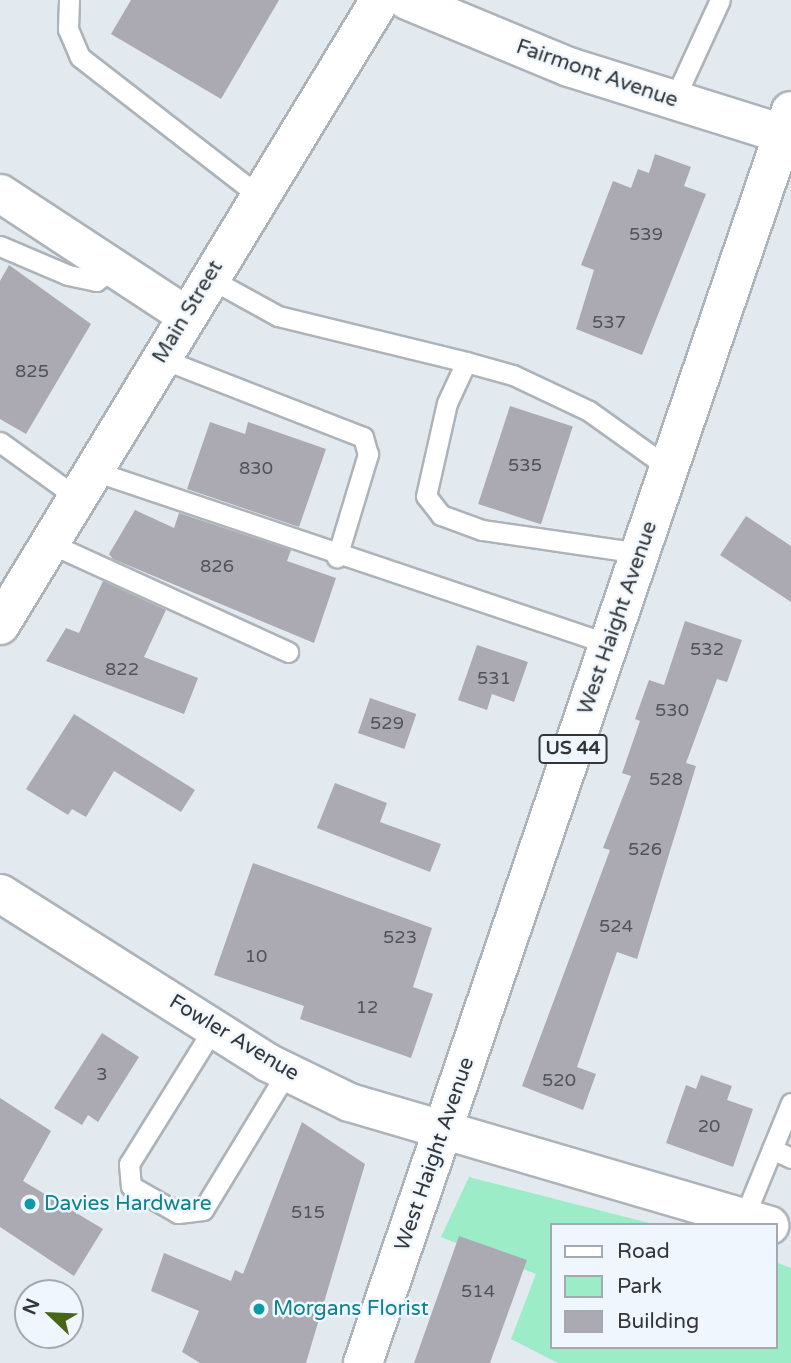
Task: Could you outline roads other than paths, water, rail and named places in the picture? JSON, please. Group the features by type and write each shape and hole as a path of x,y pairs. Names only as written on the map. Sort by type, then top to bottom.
{"main road":[{"name":"Main Street","path":"0,625 47,542 380,0"},
{"name":"Fairmont Avenue","path":"407,0 673,102 788,127"},
{"name":"West Haight Avenue","path":"363,1363 788,127"}],"street":[{"path":"0,193 186,315"},
{"name":"Fowler Avenue","path":"0,893 213,1029 287,1072 349,1102 763,1222"}],"lane":[{"path":"69,0 68,29 80,57 259,196"},
{"path":"673,102 720,0"},
{"path":"0,246 68,275 96,281 114,268"},
{"path":"209,278 278,316 466,362 589,411 669,468"},
{"path":"160,358 363,437 368,454 337,557"},
{"path":"466,362 429,464 426,496 441,514 482,530 640,553"},
{"path":"0,442 83,483 337,557 609,644"},
{"path":"47,542 288,652"},
{"path":"213,1029 129,1164 131,1186 178,1213 203,1210 287,1072"},
{"path":"763,1222 772,1149 791,1103"},
{"path":"772,1149 791,1158"}],"place":[{"name":"Davies Hardware","path":"30,1204"},
{"name":"Morgans Florist","path":"259,1309"}]}
